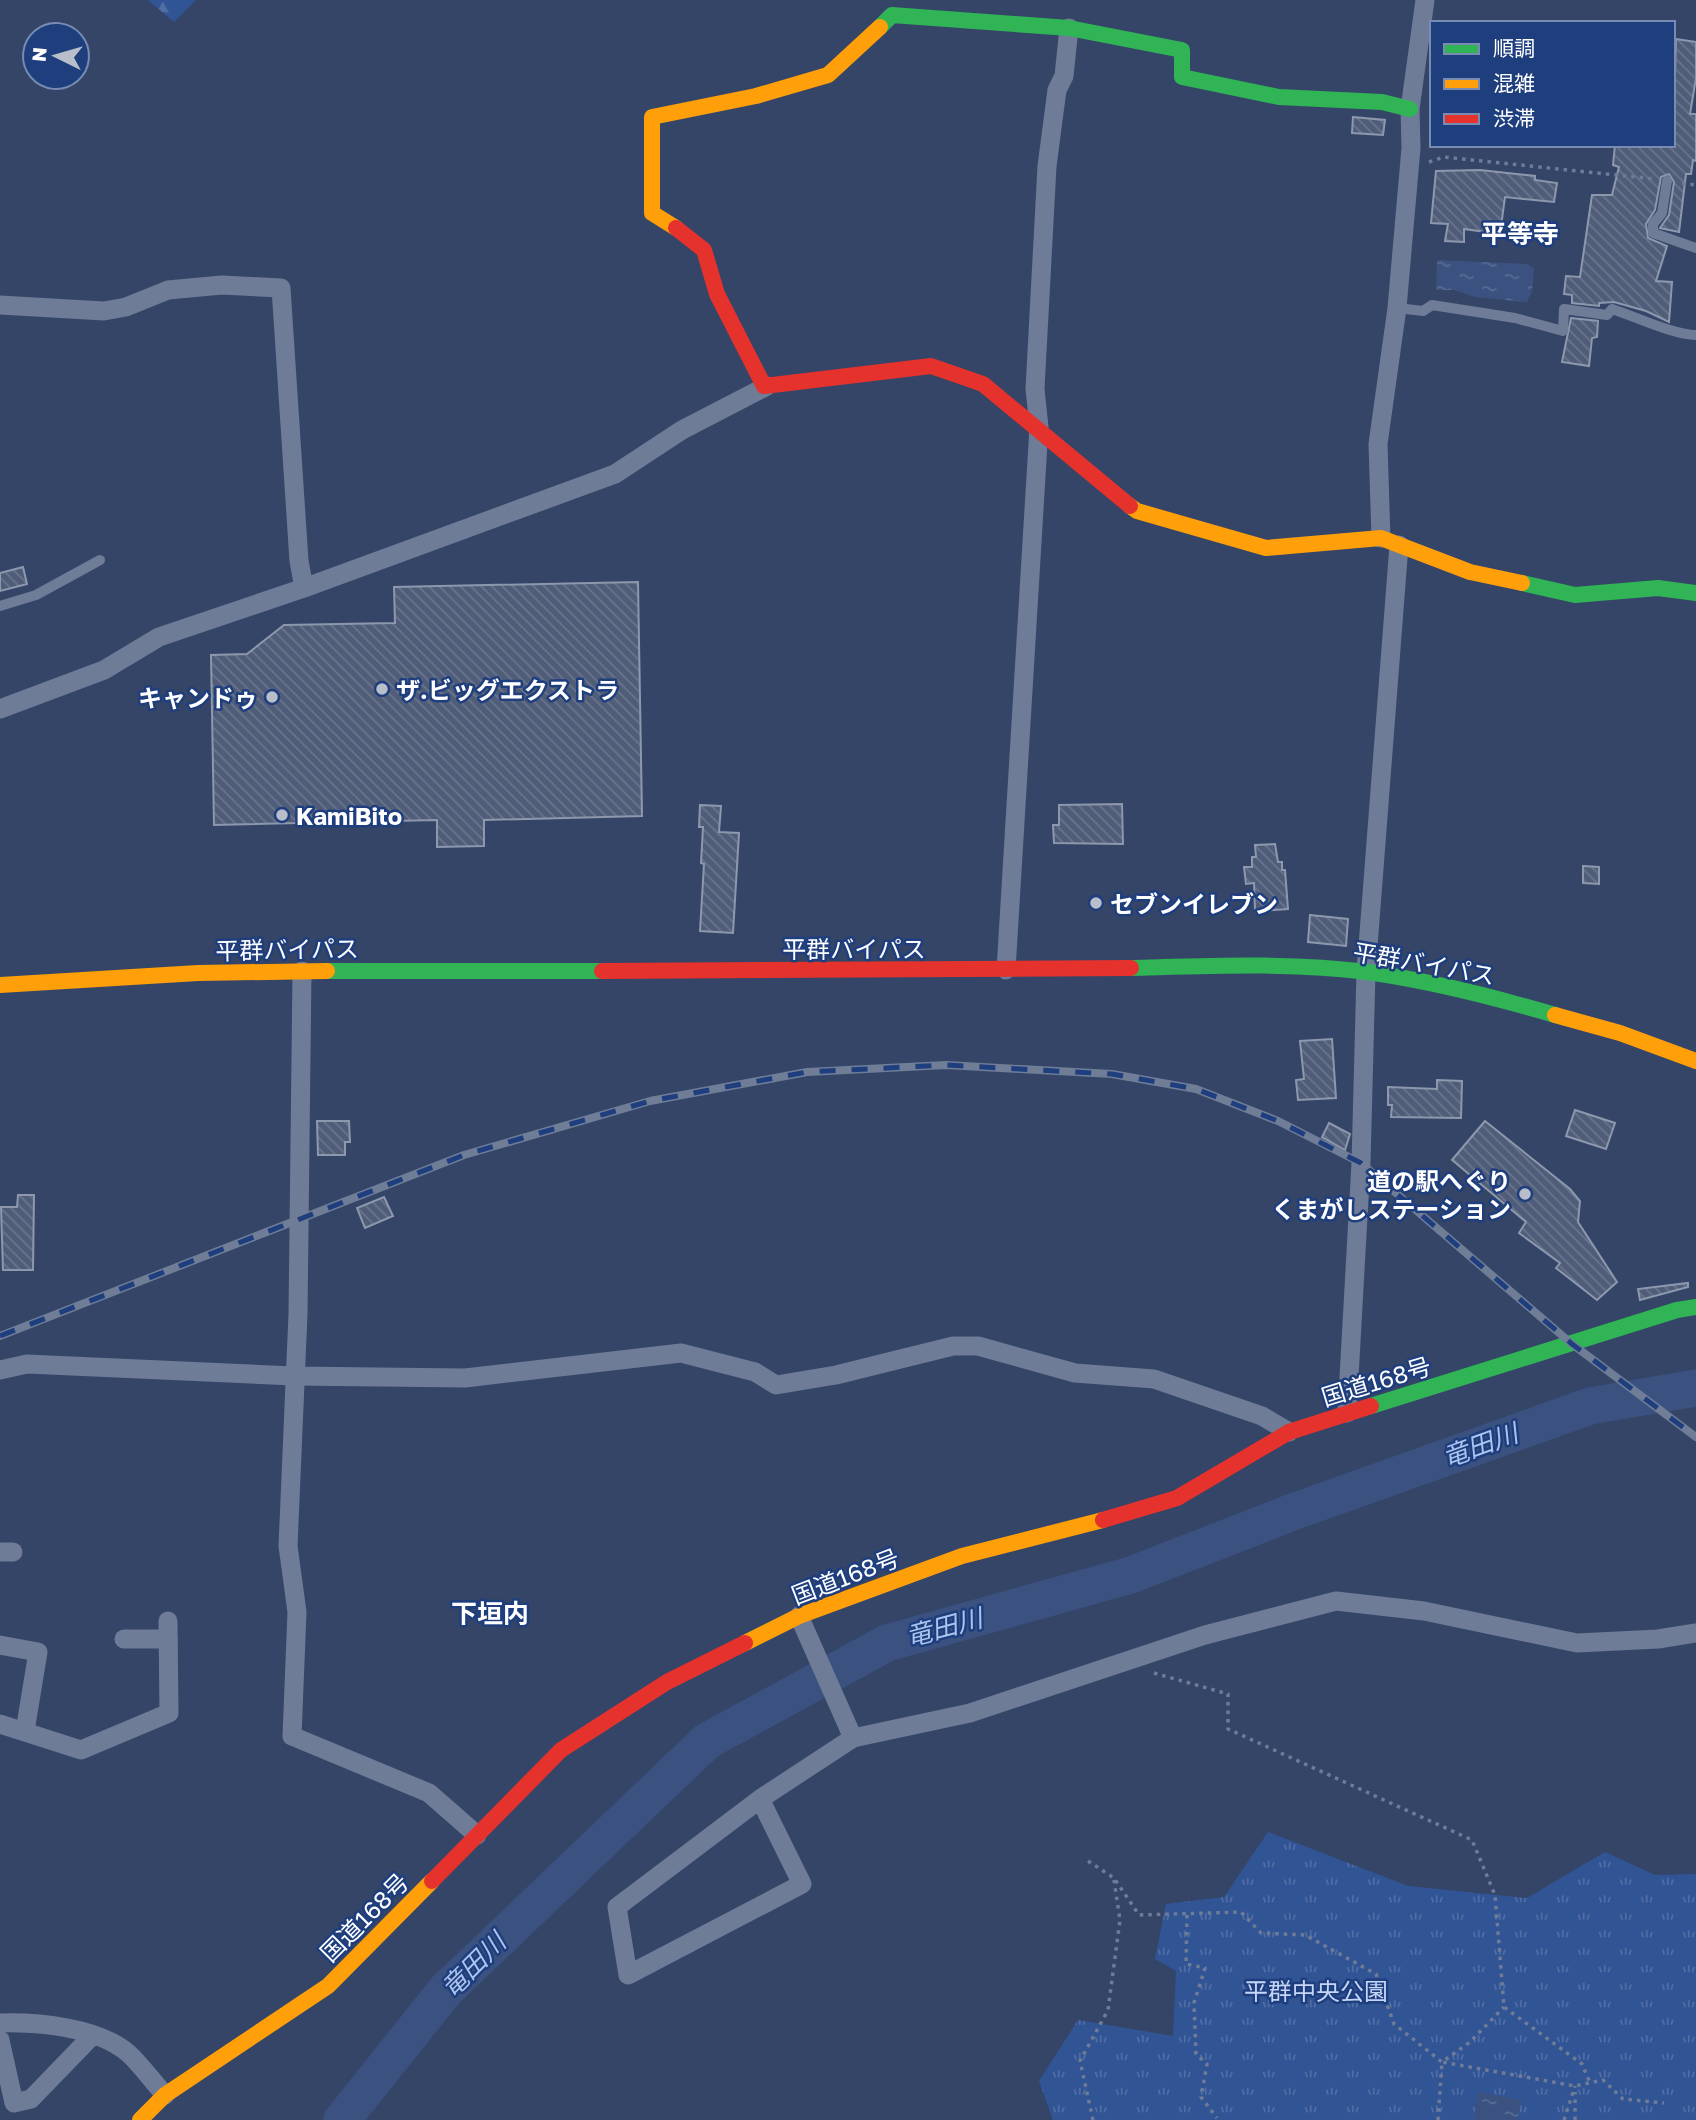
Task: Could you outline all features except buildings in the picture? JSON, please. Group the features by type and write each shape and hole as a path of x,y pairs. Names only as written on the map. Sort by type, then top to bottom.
{"main road":[{"path":"1410,109 1382,102 1279,97 1182,77 1182,50 1069,28 892,15 828,75 756,96 652,117 652,213 686,234 704,250 718,294 764,386 932,366 983,384 1039,427 1137,511 1266,548 1390,541 1470,572 1575,595 1658,588 1696,593"},
{"name":"平群バイパス","path":"0,985 198,973 302,971 1006,970 1230,966 1366,972 1486,995 1620,1033 1696,1061"},
{"name":"国道168号","path":"140,2120 165,2095 328,1986 561,1750 667,1682 799,1616 962,1556 1121,1516 1177,1498 1289,1432 1676,1310 1696,1307"}],"street":[{"path":"1347,1413 1360,1200 1366,972 1390,541 1378,444 1397,307 1411,148 1410,109 1425,0"},
{"path":"1006,970 1039,427 1035,389 1047,166 1057,90 1064,76 1069,28"},
{"path":"0,305 104,311 126,307 168,290 222,285 281,288 299,562 304,588"},
{"path":"0,709 104,670 159,637 304,588 615,474 681,430 767,386"},
{"path":"302,971 298,1314 288,1546 296,1612 292,1736 429,1793 477,1835"},
{"path":"0,1370 27,1364 295,1376 466,1378 681,1353 755,1372 776,1385 953,1346 978,1346 1075,1373 1154,1379 1262,1416 1289,1432"},
{"path":"760,1800 802,1884 628,1975 617,1907 760,1800 853,1738 970,1713 1205,1635 1336,1601 1412,1608 1577,1643 1658,1639 1696,1633"},
{"path":"799,1616 853,1738"},
{"path":"0,1724 80,1749 169,1713 168,1630 124,1639"},
{"path":"0,1645 38,1652 25,1731"},
{"path":"0,2023 65,2028 93,2035 128,2052 165,2095"},
{"path":"0,2040 14,2103 31,2099 93,2035"}],"lane":[{"path":"1667,181 1662,214 1653,224 1653,233 1696,248"},
{"path":"1397,307 1423,311 1432,305 1515,318 1563,331 1564,309 1607,315 1612,309 1654,322 1680,335 1696,335"},
{"path":"0,606 36,595 100,561"}],"path":[{"path":"1411,148 1424,164 1444,157 1696,185"},
{"path":"1122,1664 1228,1694 1228,1729 1472,1840 1495,1895 1504,2007 1470,2042 1442,2062"},
{"path":"1088,1861 1114,1878 1139,1915 1241,1912 1261,1933 1305,1935 1376,1974 1394,2024 1442,2062 1575,2086 1603,2080 1623,2099 1664,2103"},
{"path":"1093,2120 1080,2061 1108,2010 1120,1920 1114,1878"},
{"path":"1187,1914 1186,1964 1205,1968 1194,2003 1196,2054 1207,2064 1201,2097 1217,2118"},
{"path":"1504,2007 1582,2064 1590,2083"},
{"path":"1438,2120 1442,2062"},
{"path":"1564,2120 1575,2086"},
{"path":"1575,2086 1575,2120"}],"green space":[{"path":"148,0 196,0 174,22"},
{"name":"平群中央公園","path":"1268,1832 1408,1886 1527,1898 1605,1852 1655,1875 1696,1874 1696,2120 1053,2120 1039,2081 1078,2020 1173,2036 1176,1971 1155,1959 1166,1904 1224,1897"}],"water":[{"path":"1437,260 1527,264 1534,268 1532,291 1527,302 1475,297 1455,290 1436,290"},
{"path":"1477,2092 1522,2100 1517,2120 1474,2120"}],"waterway":[{"name":"竜田川","path":"342,2120 445,1991 707,1741 887,1643 1131,1575 1290,1513 1590,1406 1696,1388"}],"railway":[{"path":"0,1336 464,1155 650,1101 807,1072 946,1065 1112,1074 1196,1089 1278,1121 1361,1163 1572,1344 1696,1437"}],"traffic: fast":[{"path":"880,27 892,15 1069,28 1182,50 1182,77 1279,97 1382,102 1410,109"},
{"path":"1522,583 1575,595 1658,588 1696,593"},
{"path":"1131,968 1279,966 1367,972 1462,990 1555,1015"},
{"path":"327,971 602,971"},
{"path":"1371,1406 1677,1310 1696,1307"}],"traffic: slow":[{"path":"676,228 652,213 652,117 756,96 828,75 880,27"},
{"path":"1130,506 1137,511 1266,548 1381,538 1470,572 1522,583"},
{"path":"0,985 198,973 327,971"},
{"path":"1555,1015 1620,1033 1696,1061"},
{"path":"745,1643 799,1616 962,1556 1103,1520"},
{"path":"140,2120 165,2095 328,1986 432,1881"}],"traffic: jam":[{"path":"676,228 704,250 717,294 764,386 931,366 983,384 1130,506"},
{"path":"602,971 1131,968"},
{"path":"1103,1520 1177,1498 1289,1432 1371,1406"},
{"path":"432,1881 561,1750 667,1682 745,1643"}],"place":[{"name":"ザ.ビッグエクストラ","path":"382,689"},
{"name":"キャンドゥ","path":"272,697"},
{"name":"KamiBito","path":"282,815"},
{"name":"セブンイレブン","path":"1096,903"},
{"name":"道の駅へぐり くまがしステーション","path":"1525,1194"}],"district":[{"name":"平等寺","path":"1520,233"},
{"name":"下垣内","path":"490,1613"}]}
